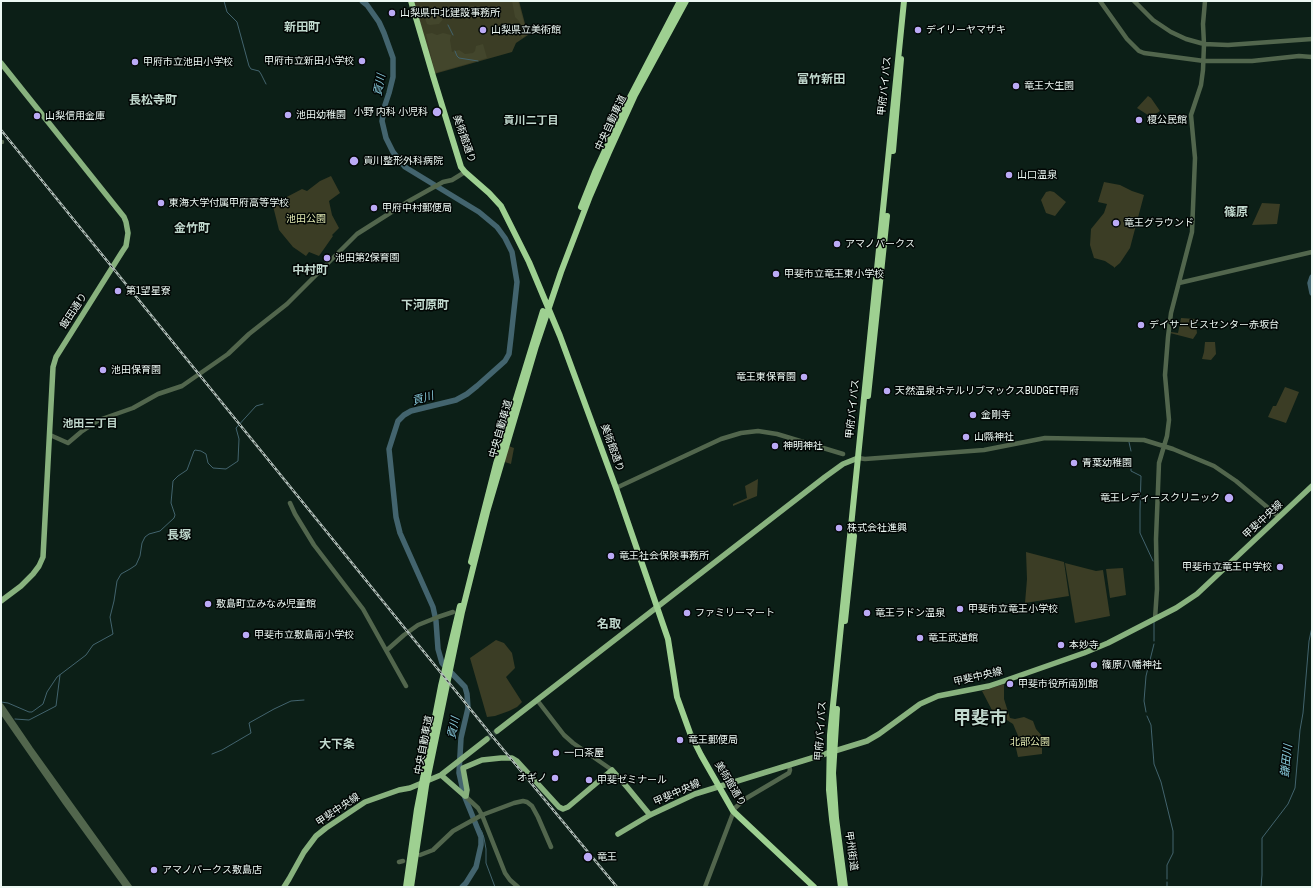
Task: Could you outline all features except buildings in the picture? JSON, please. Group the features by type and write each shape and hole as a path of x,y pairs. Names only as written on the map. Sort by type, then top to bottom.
{"highway":[{"name":"美術館通り","path":"411,1 444,114 459,159 465,172 496,199 505,213 551,312 616,488 668,639 678,700 690,733 733,811 814,887"},
{"name":"中央自動車道","path":"627,108 634,87 680,1"},
{"name":"中央自動車道","path":"411,887 424,787 458,612 465,594 498,464 534,346 588,189 627,108 686,1"},
{"name":"甲府バイパス","path":"834,818 831,752 904,1"},
{"name":"甲府バイパス","path":"860,458 907,1"},
{"name":"中央自動車道","path":"406,887 417,809 424,787"},
{"path":"837,887 827,797 832,789 836,791 847,887"},
{"name":"甲州街道","path":"834,818 841,887"},
{"name":"甲州街道","path":"834,818 847,887"}],"main road":[{"name":"飯田通り","path":"1,62 119,210 128,227 126,246 60,348 54,362 43,557 33,574 1,601"},
{"path":"497,731 825,477 843,464 860,458"},
{"name":"甲斐中央線","path":"618,834 674,803 719,786 789,766 867,741 920,704 929,700 959,691 988,686 1050,666 1097,648 1155,619 1176,608 1197,594 1312,486"},
{"name":"甲斐中央線","path":"284,887 312,842 321,832 366,802 399,790 410,788 441,774 487,739"},
{"path":"441,774 465,796 468,790 463,768 482,760 512,758 517,761 559,807 563,809 568,807 612,770 650,815"}],"street":[{"path":"1100,1 1127,39 1142,53 1204,61 1252,61 1298,56 1312,57"},
{"path":"1134,1 1153,20 1165,28 1186,39 1204,44 1228,45 1312,39"},
{"path":"1155,619 1157,589 1156,539 1158,463 1167,436 1169,420 1165,375 1168,337 1171,313 1192,232 1195,158 1191,115 1201,85 1204,61 1203,24 1205,1"},
{"path":"50,435 68,443 94,422 133,408 158,394 182,386 228,354 249,334 287,304 357,234 392,211 442,182 452,180 465,172"},
{"path":"1179,283 1312,252"},
{"path":"616,488 721,439 741,433 758,431 773,433 843,454"},
{"path":"860,458 984,450 1045,438 1144,440 1207,462 1224,472 1279,517"},
{"path":"290,503 307,534 363,609 406,686"},
{"path":"387,650 418,625 435,618 458,612"},
{"path":"537,700 564,735 612,770"},
{"path":"1,705 130,887"},
{"path":"1,711 29,753 126,887"},
{"path":"705,887 733,811 745,799 789,772 789,766"},
{"path":"465,796 478,808 505,873 518,887"},
{"path":"420,855 433,850 454,831 477,817 523,801 532,806 551,847"}],"green space":[{"path":"414,1 519,1 528,35 516,43 512,52 434,74"},
{"path":"512,1 518,1 527,34 522,38 522,28 519,21 515,17"},
{"path":"438,8 440,11 446,10 444,18 439,24 427,24 423,13"},
{"path":"432,33 437,35 443,33 451,35 450,40 452,52 459,50 465,54 473,53 476,46 483,44 487,58 435,73 426,34"},
{"path":"1148,96 1160,111 1151,117 1137,108"},
{"name":"池田公園","path":"331,176 340,193 329,201 332,215 339,228 332,235 333,236 319,256 309,252 306,256 293,247 279,230 273,206 302,189 307,191 320,181"},
{"name":"竜王グラウンド","path":"1104,182 1120,185 1144,195 1130,248 1120,263 1114,268 1105,261 1094,258 1090,245 1091,229 1104,213 1107,204 1098,202"},
{"path":"1046,192 1054,192 1066,202 1055,216 1046,213 1041,200"},
{"path":"1262,203 1280,204 1277,224 1252,225"},
{"path":"1181,318 1195,319 1197,333 1193,339 1170,333 1178,333"},
{"path":"1205,342 1215,342 1216,354 1211,360 1202,359"},
{"path":"1285,387 1299,392 1286,423 1268,417 1273,406 1276,406"},
{"path":"495,441 514,448 511,464 489,457"},
{"path":"758,479 757,496 733,506 733,504 747,498 745,486"},
{"path":"1026,552 1064,562 1069,596 1025,603 1027,579"},
{"path":"1065,563 1096,571 1103,570 1110,616 1075,623"},
{"path":"1123,568 1126,595 1110,598 1106,569"},
{"path":"496,640 504,643 512,653 515,668 506,677 522,702 517,707 509,711 487,717 470,658"},
{"name":"北部公園","path":"1004,684 1004,699 1010,718 1015,719 1024,717 1033,721 1036,729 1042,736 1042,754 1018,757 1015,744 1019,738 1013,724 1002,717 995,716 982,691"}],"waterway":[{"path":"224,1 227,12 237,22 249,66 251,69 259,71 266,84"},
{"name":"貢川","path":"362,1 367,5 379,22 393,58 393,77 382,121 386,138 393,152 405,167 479,212 497,227 505,238 512,252 517,282 509,354 505,361 467,394 456,400 411,411 404,415 398,421 389,449 396,517 400,533 433,607 436,621 438,649 442,663 465,687 467,694 468,708 461,738 459,773 464,795 481,837 481,845 476,867 462,887"},
{"path":"448,25 453,35"},
{"path":"455,51 459,58 478,61"},
{"name":"鎌田川","path":"1312,277 1310,283 1312,293"},
{"path":"1,702 32,712 43,704 47,692 57,677 86,655 93,645 113,634 110,617 117,581 121,574 136,565 145,537 149,534 160,531 174,518 175,515 171,503 173,481 187,470 195,450 206,454 208,463 213,468 226,469 238,461 239,439 236,428 256,406 263,404"},
{"path":"1129,442 1131,451"},
{"path":"1131,460 1131,471 1141,476 1140,533 1153,561"},
{"path":"1154,622 1154,641"},
{"name":"鎌田川","path":"1261,887 1262,838 1288,804 1295,788 1309,641 1312,627"},
{"path":"1146,712 1144,701 1146,676 1154,644"},
{"path":"1106,668 1109,670 1122,666 1139,664 1148,665"},
{"path":"15,719 29,720 56,706 60,675"},
{"path":"212,754 222,750 251,733 249,723 291,701 304,700"},
{"path":"1147,716 1151,725 1154,764 1161,782 1173,831 1173,853 1167,865 1167,879"},
{"path":"476,822 484,838 486,863 495,887"},
{"path":"1167,882 1167,887"}],"tunnel":[{"path":"487,739 497,731"}],"railway":[{"path":"1,130 497,742 617,887"}],"place":[{"name":"山梨県中北建設事務所","path":"392,13"},
{"name":"山梨県立美術館","path":"483,30"},
{"name":"デイリーヤマザキ","path":"918,30"},
{"name":"甲府市立新田小学校","path":"362,61"},
{"name":"甲府市立池田小学校","path":"135,62"},
{"name":"竜王大生園","path":"1016,86"},
{"name":"小野 内科 小児科","path":"437,112"},
{"name":"池田幼稚園","path":"288,115"},
{"name":"山梨信用金庫","path":"37,116"},
{"name":"榎公民館","path":"1139,120"},
{"name":"貢川整形外科病院","path":"354,161"},
{"name":"山口温泉","path":"1009,175"},
{"name":"東海大学付属甲府高等学校","path":"161,203"},
{"name":"甲府中村郵便局","path":"374,208"},
{"name":"竜王グラウンド","path":"1116,223"},
{"name":"アマノパークス","path":"837,244"},
{"name":"池田第2保育園","path":"327,258"},
{"name":"甲斐市立竜王東小学校","path":"776,274"},
{"name":"第1望星寮","path":"118,291"},
{"name":"デイサービスセンター赤坂台","path":"1141,325"},
{"name":"池田保育園","path":"103,370"},
{"name":"竜王東保育園","path":"804,377"},
{"name":"天然温泉ホテルリブマックスBUDGET甲府","path":"887,391"},
{"name":"金剛寺","path":"973,415"},
{"name":"山縣神社","path":"966,437"},
{"name":"神明神社","path":"775,446"},
{"name":"青葉幼稚園","path":"1074,463"},
{"name":"竜王レディースクリニック","path":"1229,498"},
{"name":"株式会社進興","path":"839,528"},
{"name":"竜王社会保険事務所","path":"611,556"},
{"name":"甲斐市立竜王中学校","path":"1280,567"},
{"name":"敷島町立みなみ児童館","path":"208,604"},
{"name":"甲斐市立竜王小学校","path":"960,609"},
{"name":"ファミリーマート","path":"687,613"},
{"name":"竜王ラドン温泉","path":"867,613"},
{"name":"甲斐市立敷島南小学校","path":"246,635"},
{"name":"竜王武道館","path":"920,638"},
{"name":"本妙寺","path":"1061,645"},
{"name":"篠原八幡神社","path":"1094,665"},
{"name":"甲斐市役所南別館","path":"1010,684"},
{"name":"竜王郵便局","path":"680,740"},
{"name":"一口茶屋","path":"556,753"},
{"name":"オギノ","path":"555,778"},
{"name":"甲斐ゼミナール","path":"589,780"},
{"name":"竜王","path":"588,857"},
{"name":"アマノパークス敷島店","path":"154,870"}],"district":[{"name":"新田町","path":"302,28"},
{"name":"富竹新田","path":"821,80"},
{"name":"長松寺町","path":"153,101"},
{"name":"貢川二丁目","path":"531,121"},
{"name":"篠原","path":"1236,213"},
{"name":"金竹町","path":"192,229"},
{"name":"中村町","path":"310,271"},
{"name":"下河原町","path":"425,306"},
{"name":"池田三丁目","path":"90,424"},
{"name":"長塚","path":"179,536"},
{"name":"名取","path":"609,625"},
{"name":"甲斐市","path":"980,719"},
{"name":"大下条","path":"337,745"}]}
